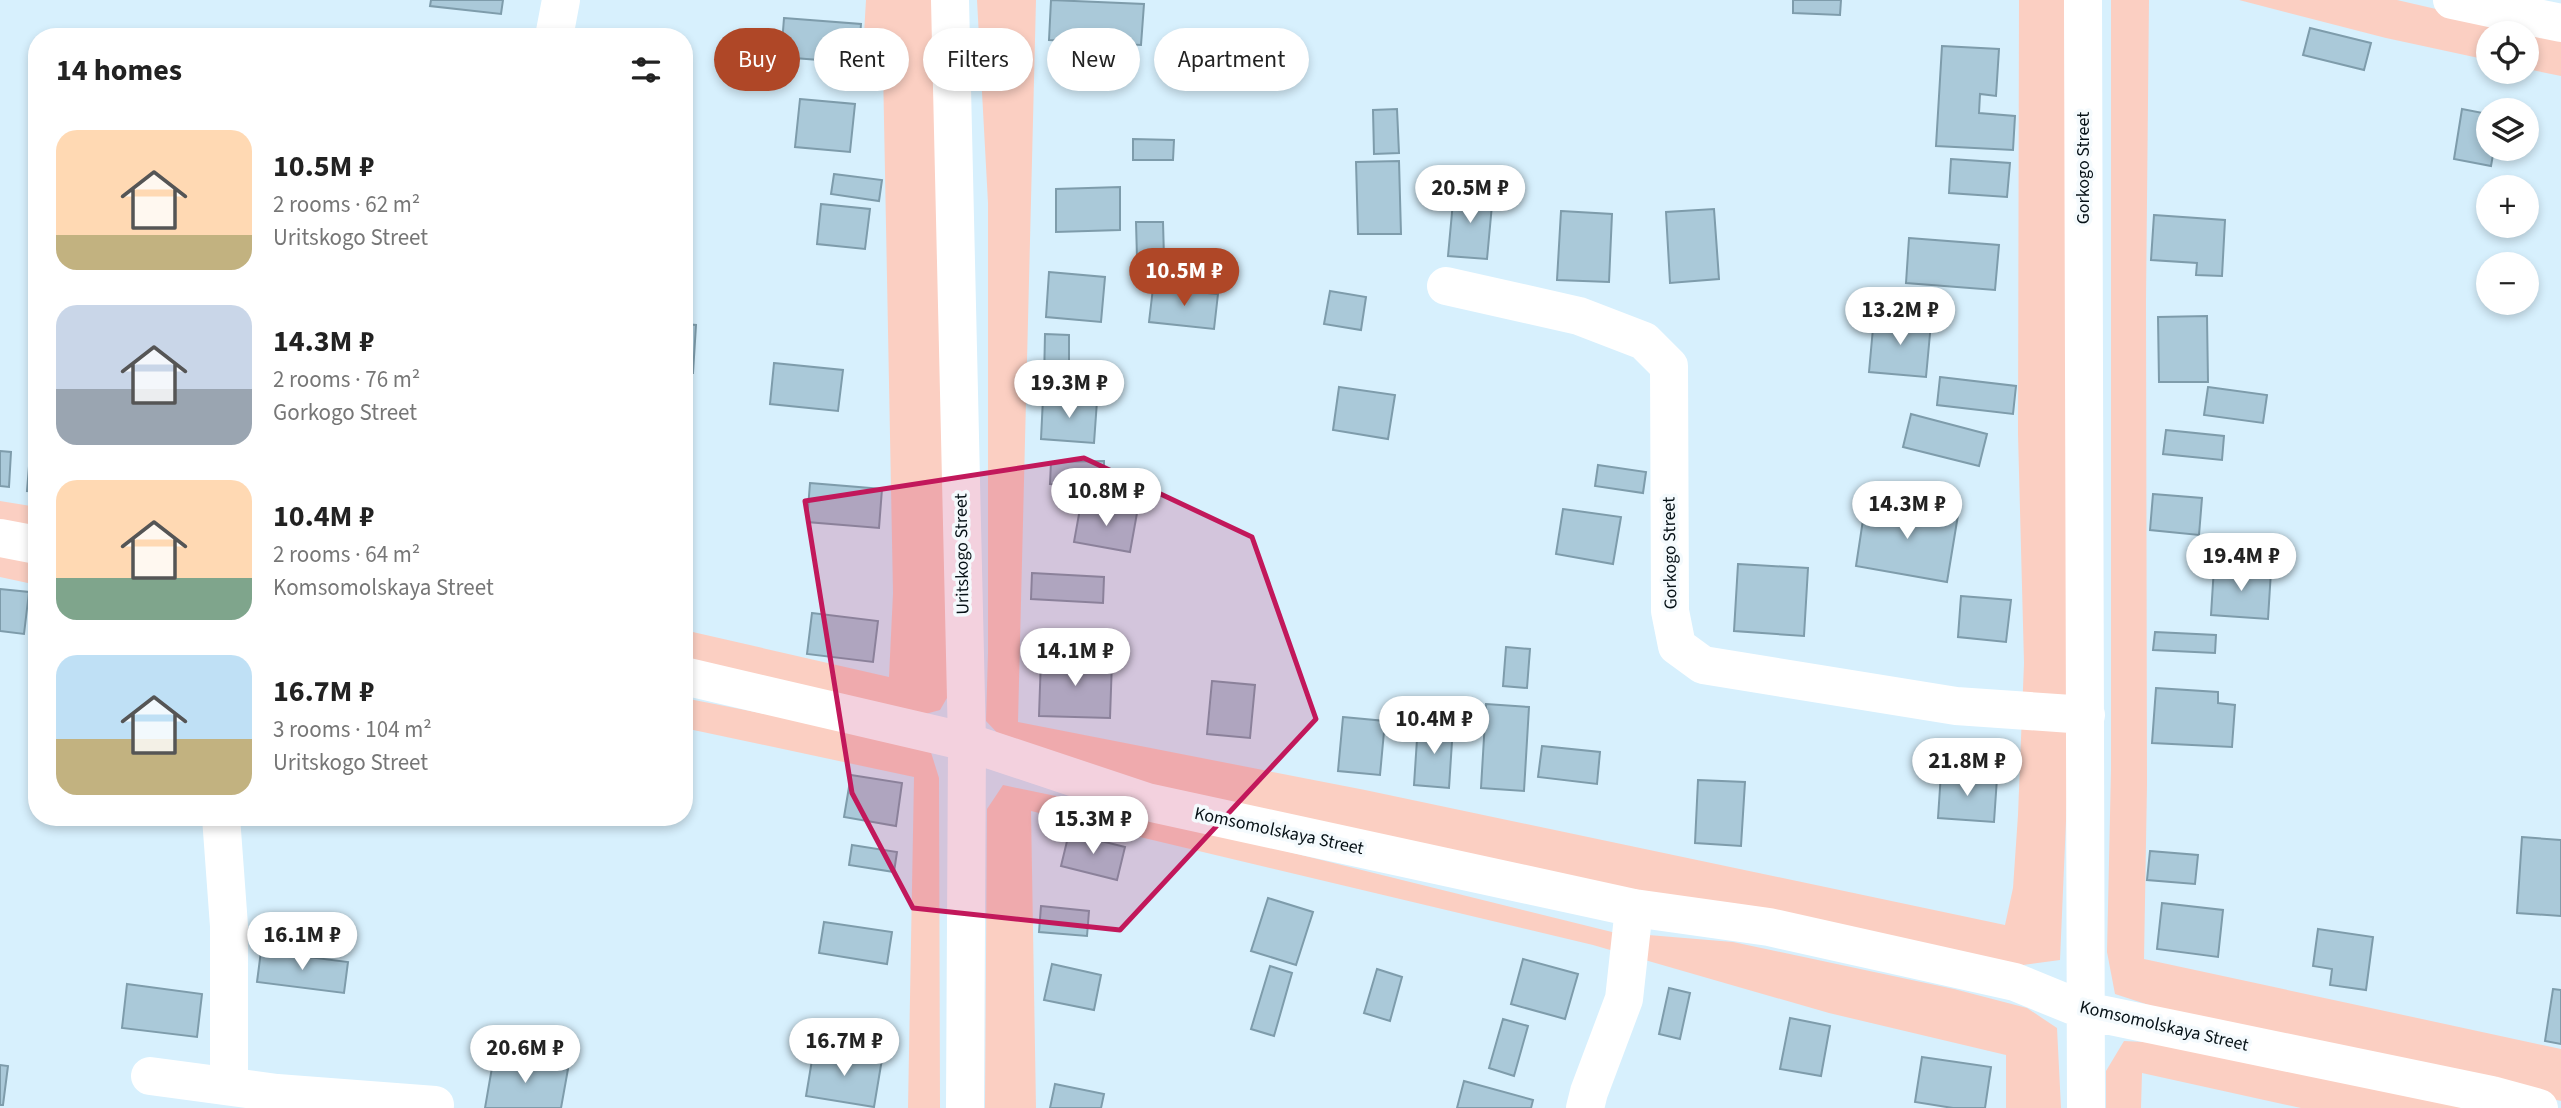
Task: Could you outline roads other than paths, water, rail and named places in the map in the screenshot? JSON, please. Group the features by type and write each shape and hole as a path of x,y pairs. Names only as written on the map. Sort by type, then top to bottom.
{"street":[{"path":"556,28 561,0"},
{"name":"Uritskogo Street","path":"950,0 967,742 965,1108"},
{"name":"Gorkogo Street","path":"2083,0 2086,1108"},
{"path":"2452,0 2561,23"},
{"name":"Gorkogo Street","path":"1446,286 1592,321 1644,341 1669,366 1670,611 1677,646 1703,665 1956,706 2086,715"},
{"path":"0,538 28,543"},
{"name":"Komsomolskaya Street","path":"693,678 967,742 1147,802 1633,908 1769,927 2015,982 2086,1011 2491,1102 2539,1108"},
{"path":"222,826 229,926 229,1086"},
{"path":"1585,1108 1588,1092 1624,999 1633,908"},
{"path":"150,1076 338,1099 435,1105"}]}
